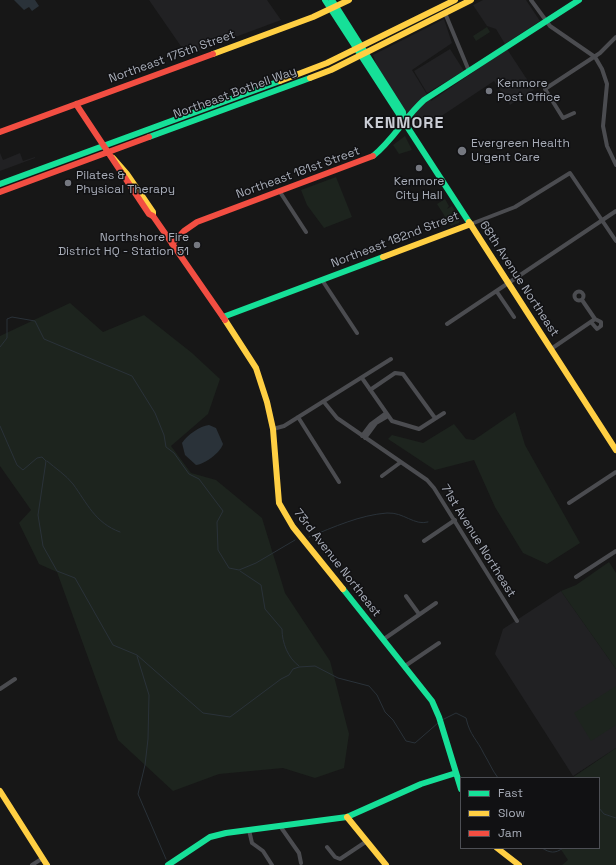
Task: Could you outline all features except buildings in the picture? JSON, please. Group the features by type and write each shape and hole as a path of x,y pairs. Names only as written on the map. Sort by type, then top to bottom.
{"street":[{"name":"68th Avenue Northeast","path":"325,0 334,8 507,282 616,450"},
{"name":"68th Avenue Northeast","path":"332,0 334,8"},
{"name":"Northeast 175th Street","path":"0,132 334,8 349,0"},
{"name":"Northeast Bothell Way","path":"0,192 331,70 361,51 455,0"},
{"path":"463,0 450,6 445,13 469,71"},
{"name":"Northeast Bothell Way","path":"0,184 361,51 471,0"},
{"path":"531,0 546,22 559,33 595,57 606,76 607,84 603,126 607,146 616,165"},
{"name":"Northeast 181st Street","path":"172,244 184,231 198,222 371,158 381,149 409,113 424,100 579,0"},
{"path":"574,113 563,118 545,89 595,57 616,37"},
{"name":"73rd Avenue Northeast","path":"76,104 113,158 112,161 149,214 153,216 224,317 256,368 267,402 273,429 277,491 282,510 293,527 432,701 439,717 460,786"},
{"name":"Northeast 182nd Street","path":"224,317 514,207 570,173 603,219"},
{"path":"280,192 306,232"},
{"path":"447,324 496,292 507,282 616,211"},
{"path":"603,219 616,241"},
{"path":"322,280 357,333"},
{"path":"496,292 514,317"},
{"path":"551,349 593,321 582,300"},
{"path":"273,429 284,426 391,359"},
{"path":"370,390 394,373 405,375 435,418"},
{"path":"362,378 395,423 419,429 444,413"},
{"name":"71st Avenue Northeast","path":"324,402 337,418 427,480 441,497 517,621"},
{"path":"363,437 371,424 387,414"},
{"path":"298,417 339,482"},
{"path":"382,476 401,462"},
{"path":"569,503 616,472"},
{"path":"424,541 455,520"},
{"path":"576,577 616,551"},
{"path":"406,596 419,614"},
{"path":"384,639 436,602"},
{"path":"405,666 439,643"},
{"path":"0,689 15,679"},
{"path":"168,865 210,837 249,830 348,817 421,784 456,773"},
{"path":"0,791 48,865"},
{"path":"348,817 386,865"},
{"path":"280,826 299,853 301,863"},
{"path":"249,830 252,843 263,851 272,865"},
{"path":"327,847 335,857 340,859 367,842"},
{"path":"498,849 519,865"},
{"path":"32,865 43,858"}],"shaded area":[{"path":"14,0 35,0 39,6 32,11 29,7 24,10"},
{"path":"149,0 267,0 281,20 187,55"},
{"path":"483,0 526,0 540,21 505,44 496,29 487,26 473,5"},
{"path":"444,19 452,43 412,70 431,101 507,49 534,90 510,105 494,81 440,117 415,128 377,66 373,55"},
{"path":"487,27 490,32 476,41 473,36"},
{"path":"450,49 464,71 427,93 414,71"},
{"path":"405,136 412,150 399,154 393,145"},
{"path":"0,153 3,160 20,153 23,161 35,158 0,171"},
{"path":"336,177 352,217 324,228 307,205 301,190"},
{"path":"445,199 449,206 447,209 452,206 460,219 459,223 451,226 437,204"},
{"path":"70,303 103,332 144,315 192,353 220,379 208,414 171,446 191,473 216,480 262,518 285,593 330,661 349,734 344,768 315,778 283,768 219,774 173,791 118,740 57,572 39,564 19,523 31,510 0,466 0,336"},
{"path":"515,412 525,445 580,543 547,564 523,553 495,507 474,460 435,470 388,439 392,435 423,443 454,424 466,439 474,440"},
{"path":"209,425 216,428 223,444 212,458 204,463 196,465 185,455 182,443 194,431"},
{"path":"609,562 616,573 616,669 561,591 576,585"},
{"path":"561,591 616,669 616,748 573,776 495,654 503,629"},
{"path":"616,686 616,725 591,741 574,713"},
{"path":"616,748 616,865 562,865 568,860 561,849 600,849 600,777 573,777"}],"waterway":[{"path":"0,347 7,338 7,319 12,317 35,321 44,339 132,376 155,413 164,435 166,447 174,453 189,474 199,479 223,511 217,522 218,550 229,568 239,570 256,563 295,540"},
{"path":"0,426 17,465 23,470 37,458 42,457 46,461 38,515 43,546 57,571 75,578 113,645 137,655 203,713 230,717 281,679 289,675 293,669 315,666 338,678 369,686 377,695 385,712 393,720 406,741 415,743 438,723"},
{"path":"47,461 73,484 92,512 98,518 111,528 120,532"},
{"path":"309,537 347,522 377,514 393,513 413,521 423,523 428,522"},
{"path":"240,571 261,585 265,609 282,629 286,650 295,663 299,666"},
{"path":"137,656 149,695 148,739 145,765 138,794 166,859"},
{"path":"442,720 456,713 466,718 472,733 497,777"},
{"path":"600,809 604,814 616,818"},
{"path":"544,849 552,852 561,849"}],"traffic: fast":[{"path":"325,0 469,222"},
{"path":"332,0 403,112 404,120"},
{"path":"373,156 387,143 424,100 579,0"},
{"path":"149,137 310,78"},
{"path":"0,184 280,81"},
{"path":"223,317 383,257"},
{"path":"343,589 432,701 439,717 460,786"},
{"path":"168,865 210,837 226,833 347,817 421,784 456,773"}],"traffic: slow":[{"path":"213,54 313,17 349,0"},
{"path":"280,81 327,63 455,0"},
{"path":"310,78 331,70 471,0"},
{"path":"113,158 127,174 153,212 153,216"},
{"path":"469,222 616,450"},
{"path":"383,257 471,224"},
{"path":"225,320 256,368 267,402 273,429 279,503 293,527 343,589"},
{"path":"0,791 47,865"},
{"path":"347,817 386,865"},
{"path":"498,849 519,865"}],"traffic: jam":[{"path":"0,132 213,54"},
{"path":"76,104 149,214 153,216 225,320"},
{"path":"0,192 149,137"},
{"path":"172,244 184,231 197,222 373,156"}],"place":[{"name":"Kenmore Post Office","path":"489,91"},
{"name":"Evergreen Health Urgent Care","path":"462,151"},
{"name":"Kenmore City Hall","path":"419,168"},
{"name":"Pilates & Physical Therapy","path":"68,183"},
{"name":"Northshore Fire District HQ - Station 51","path":"197,245"}],"district":[{"name":"KENMORE","path":"404,124"}]}
